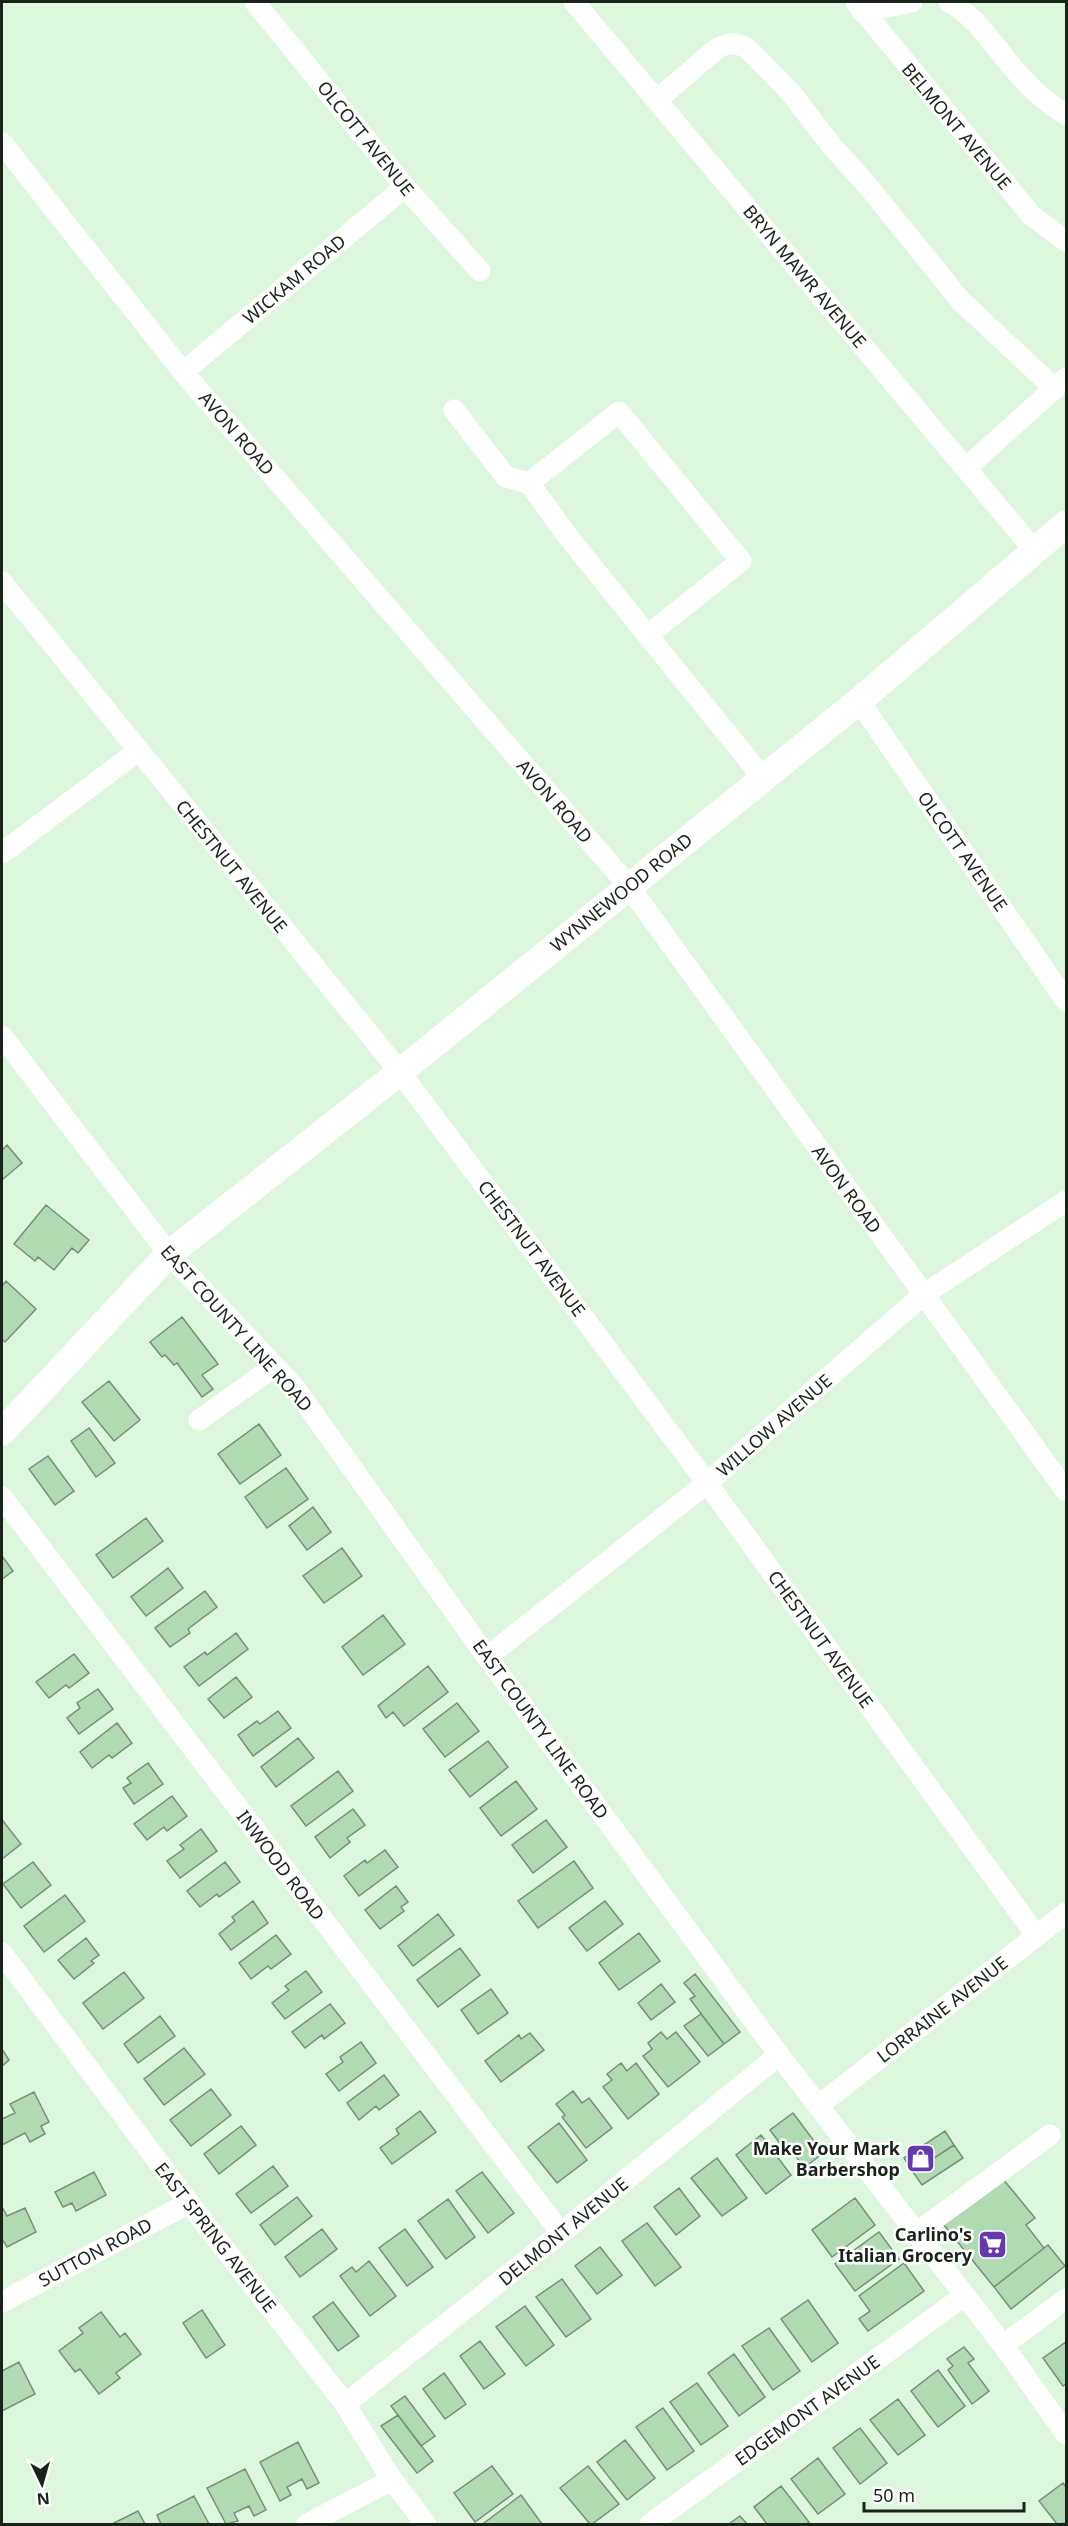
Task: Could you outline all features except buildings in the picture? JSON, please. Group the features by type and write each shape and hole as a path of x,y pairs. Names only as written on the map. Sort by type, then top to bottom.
{"main road":[{"name":"WYNNEWOOD ROAD","path":"2,1432 169,1254 400,1072 628,885 859,701 1066,524"}],"street":[{"name":"OLCOTT AVENUE","path":"255,2 405,186 480,272"},
{"name":"BRYN MAWR AVENUE","path":"574,2 1035,551"},
{"path":"859,7 912,2"},
{"path":"949,2 964,13 1009,61 1022,79 1066,115"},
{"name":"BELMONT AVENUE","path":"859,7 1031,215 1066,241"},
{"path":"657,100 715,50 726,44 741,45 748,49 791,93 831,145 867,185 961,301 1061,383 966,468"},
{"name":"AVON ROAD","path":"2,143 183,372 628,885 1066,1491"},
{"name":"WICKAM ROAD","path":"183,372 405,186"},
{"path":"454,410 506,477 529,483 569,538 649,634 763,778"},
{"path":"529,483 619,412 741,561 649,634"},
{"name":"CHESTNUT AVENUE","path":"2,582 400,1072 707,1483 1036,1935"},
{"name":"OLCOTT AVENUE","path":"859,701 1066,1001"},
{"path":"2,854 138,751"},
{"name":"EAST COUNTY LINE ROAD","path":"2,1036 169,1254 295,1388 487,1657 779,2055 1003,2345 1066,2434"},
{"name":"WILLOW AVENUE","path":"487,1657 707,1483 923,1295 1066,1201"},
{"path":"199,1420 274,1367"},
{"name":"INWOOD ROAD","path":"2,1497 561,2233"},
{"name":"LORRAINE AVENUE","path":"818,2106 1066,1913"},
{"name":"EAST SPRING AVENUE","path":"2,1953 189,2202 345,2404 392,2480 426,2524"},
{"name":"DELMONT AVENUE","path":"345,2404 561,2233 779,2055"},
{"path":"916,2233 1050,2135"},
{"name":"SUTTON ROAD","path":"2,2302 189,2202"},
{"name":"EDGEMONT AVENUE","path":"650,2524 964,2296"},
{"path":"1003,2345 1066,2299"},
{"path":"307,2524 392,2480"}],"place":[{"name":"Make Your Mark Barbershop","path":"921,2158"},
{"name":"Carlino's Italian Grocery","path":"993,2244"}]}
